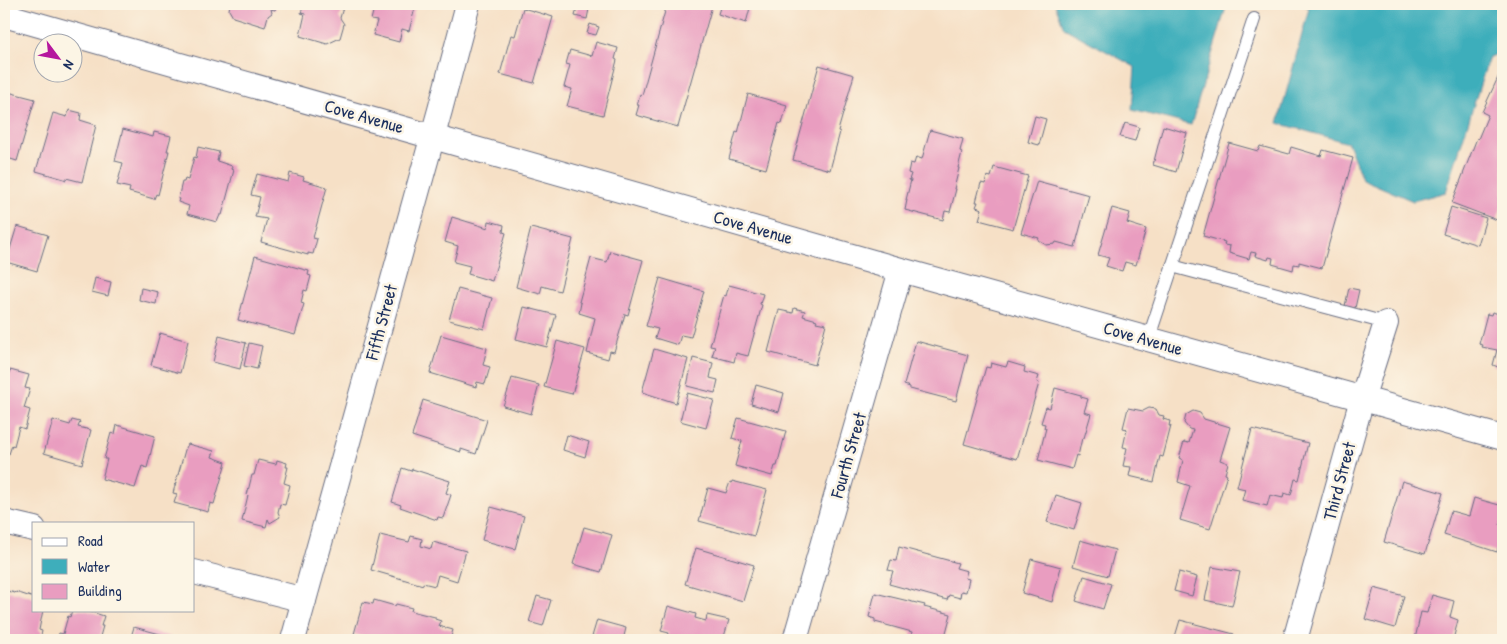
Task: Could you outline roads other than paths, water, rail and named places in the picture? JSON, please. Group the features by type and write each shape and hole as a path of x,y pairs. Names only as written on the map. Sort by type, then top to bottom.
{"street":[{"name":"Fifth Street","path":"293,640 468,4"},
{"name":"Cove Avenue","path":"4,15 1148,340 1503,438"},
{"name":"Fourth Street","path":"795,640 900,270"},
{"name":"Third Street","path":"1296,640 1362,399 1386,323"},
{"path":"4,522 32,529"},
{"path":"195,572 304,600"}],"lane":[{"path":"1148,340 1254,19"},
{"path":"1172,266 1386,323"}],"water":[{"path":"1055,4 1227,4 1191,125 1132,110 1135,67 1064,28"},
{"path":"1302,4 1503,4 1503,52 1489,57 1446,192 1413,201 1362,179 1348,143 1278,123 1309,8"}]}
